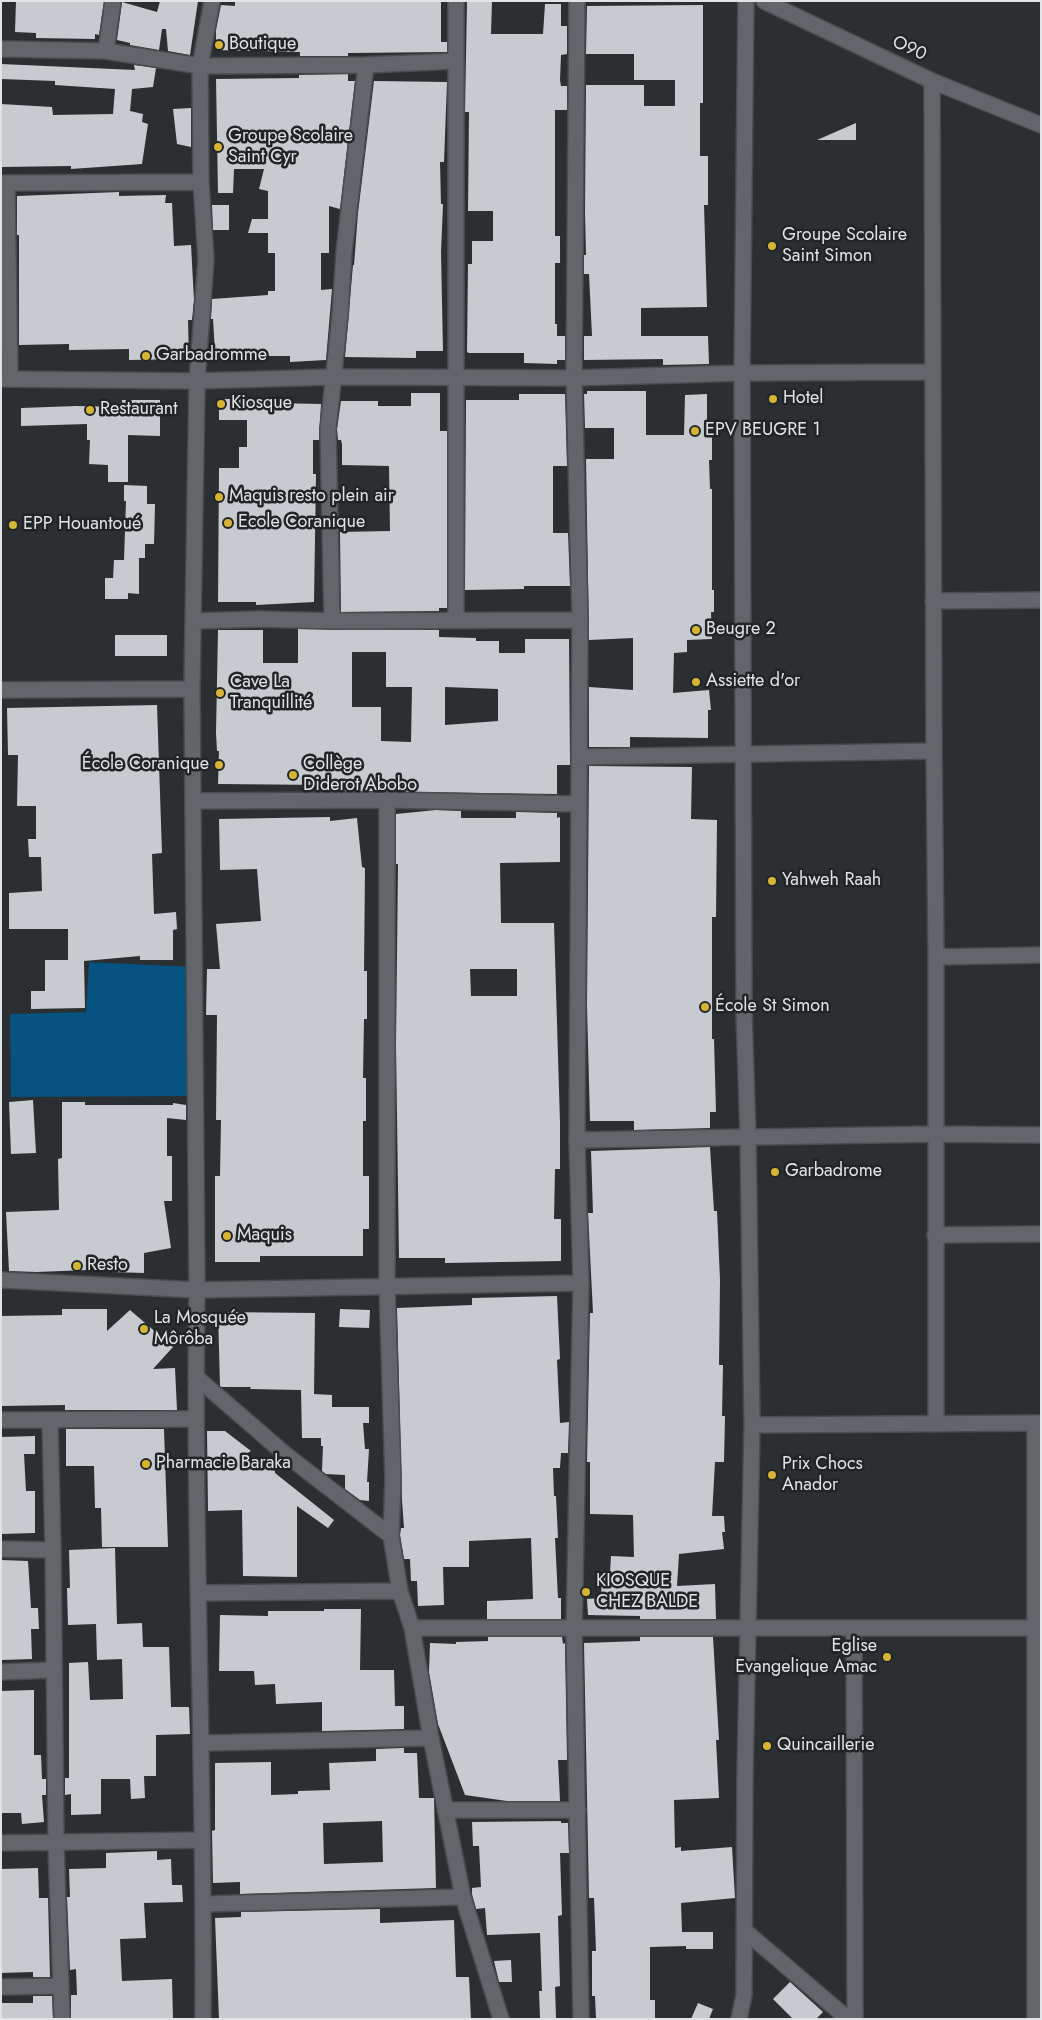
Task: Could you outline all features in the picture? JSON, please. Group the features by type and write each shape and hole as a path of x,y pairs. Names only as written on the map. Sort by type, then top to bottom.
{"street":[{"path":"106,52 113,1"},
{"path":"204,2019 202,1743 195,1419 197,1290 192,689 197,381 206,260 201,182 200,66 212,1"},
{"path":"456,1 456,620"},
{"path":"577,1 574,378 580,620 577,1140 581,1283 574,1629 582,2019"},
{"path":"739,2019 744,1995 745,1776 752,1425 748,1136 744,1011 742,373 746,1"},
{"name":"O90","path":"764,1 932,81 1041,125"},
{"path":"1,49 106,52 200,66 366,65 456,61"},
{"path":"332,621 328,430 344,252 366,65"},
{"path":"932,81 936,1424"},
{"path":"201,182 4,183 6,379 197,381 334,376 574,378 742,373 933,372"},
{"path":"933,602 1041,600"},
{"path":"193,621 261,618 332,621 580,620"},
{"path":"1,690 192,689"},
{"path":"579,757 934,751"},
{"path":"193,801 387,800 579,804"},
{"path":"387,800 387,1286 393,1480 391,1536 400,1591 412,1628 431,1738 463,1897 500,2019"},
{"path":"936,957 1041,955"},
{"path":"577,1140 748,1136 1041,1135"},
{"path":"935,1235 1041,1234"},
{"path":"1,1280 197,1290 581,1283"},
{"path":"196,1377 285,1454 391,1536"},
{"path":"1,1420 195,1419"},
{"path":"50,1420 56,1844 62,2019"},
{"path":"752,1425 1038,1423 1035,1628 1038,1856 1035,2019"},
{"path":"1,1549 53,1550"},
{"path":"199,1593 400,1591"},
{"path":"412,1628 1035,1628"},
{"path":"854,1628 855,2019"},
{"path":"1,1672 53,1670"},
{"path":"202,1743 431,1738"},
{"path":"445,1810 578,1810"},
{"path":"1,1843 56,1844 202,1840"},
{"path":"204,1904 463,1897"},
{"path":"745,1931 848,2019"},
{"path":"1,1987 61,1986"}],"shaded area":[{"path":"89,962 193,967 196,1096 11,1097 10,1014 86,1012"}],"building":[{"path":"16,1 104,1 99,35 95,34 95,39 36,38 36,33 15,32"},
{"path":"160,1 198,1 190,55 168,51 166,29 162,29 159,50 130,45 130,43 117,40 122,2 157,12"},
{"path":"235,1 441,1 441,42 447,42 447,52 348,53 348,56 300,56 300,52 216,50 216,30 221,5 235,6"},
{"path":"467,1 492,1 491,34 543,34 545,4 561,4 561,26 567,26 567,54 561,55 560,80 561,86 567,86 567,110 555,110 555,236 560,236 560,263 555,263 555,324 557,324 557,336 565,336 565,360 557,360 557,364 524,363 524,353 467,352 468,264 472,264 472,241 493,241 493,211 468,211 469,112 465,112"},
{"path":"703,5 703,103 700,103 700,156 708,156 708,205 704,205 707,307 641,308 641,336 708,336 709,364 663,365 663,359 584,360 584,336 592,336 589,274 584,274 584,255 586,255 586,85 644,85 644,106 675,106 675,80 634,80 634,54 586,54 587,6"},
{"path":"1,64 135,70 134,65 156,68 153,87 132,89 130,111 143,114 142,122 148,124 142,164 71,169 71,166 1,167 1,104 52,107 53,115 113,114 115,89 55,85 55,81 1,79"},
{"path":"348,74 348,81 355,81 340,209 329,206 329,253 321,253 321,290 332,289 326,360 290,362 290,356 230,356 230,351 215,352 213,319 211,319 212,299 268,295 268,291 275,291 275,253 268,253 268,233 248,233 252,219 268,219 268,191 259,189 264,169 234,169 233,193 218,193 216,79 299,78 299,75"},
{"path":"374,81 447,82 444,162 440,162 441,204 443,204 441,252 443,351 416,351 416,358 345,357 358,213"},
{"path":"191,108 191,147 177,144 173,109"},
{"path":"856,123 856,140 817,140"},
{"path":"119,192 119,196 166,195 165,203 172,203 174,246 191,245 194,300 192,320 188,320 189,359 129,360 129,349 69,350 69,344 19,345 17,196"},
{"path":"212,205 229,205 229,230 213,230"},
{"path":"587,391 646,391 646,435 684,435 685,395 707,394 707,435 712,435 712,460 709,460 710,489 712,489 712,590 714,590 714,612 711,612 712,639 687,640 687,652 674,653 673,693 709,690 711,710 708,710 708,738 630,737 630,747 589,747 589,687 633,690 633,638 589,640 586,459 614,459 614,428 585,428 584,394 587,394"},
{"path":"411,393 440,393 440,431 447,431 447,608 439,608 439,611 341,612 340,532 390,531 389,466 342,465 342,444 341,440 338,440 337,429 341,401 378,401 378,406 411,406"},
{"path":"519,394 565,394 567,466 553,466 553,533 568,533 570,586 524,586 524,589 465,590 466,400 519,400"},
{"path":"219,399 273,399 273,403 321,404 319,440 313,440 313,474 316,474 314,602 256,605 256,602 218,602 219,468 239,468 239,447 247,447 247,420 219,420"},
{"path":"122,400 160,400 160,436 128,435 128,482 108,482 108,465 89,464 90,440 87,440 87,424 21,426 21,408 122,407"},
{"path":"124,485 147,486 147,504 155,504 154,544 145,544 145,558 139,558 139,594 128,593 128,599 105,599 105,578 113,578 114,560 124,560 126,501 124,501"},
{"path":"298,629 439,630 439,637 476,638 476,641 499,641 499,653 525,653 525,639 569,639 570,765 557,765 557,794 326,791 326,785 218,784 219,751 217,751 216,733 218,630 263,630 263,663 298,663","holes":["352,652 386,652 386,687 412,687 411,742 381,741 381,707 352,707","445,687 498,689 498,721 445,725"]},
{"path":"115,635 167,635 167,656 115,656"},
{"path":"157,705 162,853 152,854 154,914 176,912 177,929 173,930 173,960 140,960 140,956 84,961 85,1008 31,1009 31,991 45,991 45,960 68,960 68,929 9,929 9,893 42,891 41,857 29,857 28,839 36,839 36,806 17,806 18,755 8,755 7,708"},
{"path":"589,766 692,767 691,819 717,820 716,917 712,917 712,1039 714,1039 716,1112 710,1112 710,1128 634,1130 634,1121 590,1121 587,1006"},
{"path":"436,810 461,811 461,818 516,818 516,812 557,813 557,818 560,817 560,862 500,863 501,923 554,923 560,1169 555,1169 554,1219 561,1219 561,1261 445,1263 445,1258 399,1258 396,1045 398,864 396,864 396,814","holes":["470,969 517,969 517,996 471,996"]},
{"path":"330,817 330,821 357,818 362,867 365,868 364,971 367,971 367,1019 364,1019 363,1078 366,1078 366,1121 363,1121 363,1176 369,1176 369,1229 363,1229 363,1256 260,1256 260,1262 215,1262 215,1176 220,1176 221,1120 216,1120 217,1015 206,1015 207,969 220,969 216,924 261,921 257,869 220,870 219,819"},
{"path":"33,1100 36,1153 11,1154 9,1102"},
{"path":"62,1102 85,1102 85,1105 173,1105 173,1103 186,1105 186,1120 167,1118 167,1156 172,1156 172,1201 164,1201 171,1248 144,1253 144,1273 111,1272 111,1269 37,1272 9,1271 6,1212 59,1210 58,1159 62,1158"},
{"path":"710,1147 714,1211 717,1211 720,1280 719,1365 723,1365 722,1416 725,1416 724,1462 715,1462 712,1516 724,1516 725,1532 722,1532 724,1549 679,1554 677,1586 715,1584 716,1619 640,1619 640,1616 588,1615 587,1599 601,1598 602,1572 610,1572 611,1556 634,1557 633,1515 590,1514 590,1462 587,1462 590,1313 593,1313 588,1213 593,1213 591,1151"},
{"path":"557,1296 560,1359 557,1360 560,1423 569,1422 568,1453 561,1453 560,1468 553,1468 558,1538 555,1538 558,1598 561,1598 561,1619 487,1619 487,1601 533,1599 531,1538 469,1541 469,1567 443,1567 444,1605 418,1606 417,1581 411,1581 410,1559 404,1559 400,1535 401,1528 404,1528 397,1308 472,1305 472,1298"},
{"path":"62,1309 107,1309 107,1331 130,1310 173,1347 153,1369 175,1368 177,1410 65,1410 65,1405 1,1406 1,1316 62,1315"},
{"path":"340,1309 370,1310 369,1328 339,1327"},
{"path":"218,1312 315,1313 314,1394 332,1395 332,1407 369,1407 369,1423 363,1423 365,1449 369,1449 367,1482 369,1482 369,1501 360,1500 345,1489 345,1475 326,1474 322,1471 323,1446 321,1446 321,1438 302,1438 301,1390 250,1389 251,1387 220,1386"},
{"path":"66,1429 164,1429 168,1547 102,1547 101,1508 95,1508 94,1466 66,1466"},
{"path":"207,1431 225,1431 251,1451 244,1455 275,1471 275,1473 334,1520 328,1528 297,1506 297,1577 243,1576 242,1510 208,1511"},
{"path":"35,1436 35,1454 24,1454 26,1491 35,1491 35,1533 1,1534 1,1437"},
{"path":"115,1548 117,1624 142,1623 143,1647 169,1647 171,1707 189,1707 190,1734 156,1735 156,1776 144,1776 145,1798 131,1799 130,1779 101,1779 101,1814 71,1815 71,1794 65,1795 65,1778 69,1778 69,1663 88,1662 90,1700 123,1699 122,1659 97,1660 96,1624 68,1625 67,1588 70,1588 69,1550"},
{"path":"1,1560 28,1561 31,1608 38,1608 39,1629 31,1629 32,1659 1,1660"},
{"path":"324,1609 361,1609 360,1670 394,1670 395,1706 404,1706 404,1729 322,1731 322,1702 276,1704 275,1684 255,1685 254,1671 219,1671 220,1615 268,1616 268,1611 324,1611"},
{"path":"488,1637 562,1637 563,1644 565,1643 567,1760 558,1760 560,1801 507,1801 465,1795 438,1724 429,1672 430,1643 456,1644 456,1642 488,1641"},
{"path":"640,1637 713,1637 719,1740 716,1740 719,1798 674,1800 675,1848 681,1847 681,1851 732,1847 735,1898 681,1903 682,1932 713,1932 713,1949 686,1949 686,1946 650,1947 650,2000 655,2000 655,2019 596,2019 595,1996 592,1996 592,1951 596,1951 594,1898 589,1898 584,1643 640,1641"},
{"path":"34,1690 34,1755 41,1755 42,1779 46,1779 46,1795 42,1795 44,1822 22,1824 21,1813 1,1813 1,1691"},
{"path":"404,1748 404,1753 417,1753 419,1798 434,1798 436,1888 240,1894 240,1882 213,1883 212,1831 215,1830 215,1763 271,1762 271,1795 298,1794 298,1791 330,1790 329,1763 376,1761 376,1749","holes":["382,1821 383,1862 324,1864 323,1823"]},
{"path":"561,1821 561,1823 568,1823 569,1853 560,1853 562,1915 558,1916 560,1986 555,1987 556,2018 540,2018 539,1991 542,1991 540,1933 487,1935 485,1908 476,1909 472,1894 472,1888 481,1887 479,1846 473,1846 472,1822"},
{"path":"157,1851 157,1860 171,1859 172,1885 182,1885 183,1902 144,1903 146,1938 120,1939 122,1981 172,1979 173,2019 71,2019 71,1995 77,1995 76,1969 70,1970 67,1897 70,1897 69,1869 106,1868 106,1853"},
{"path":"38,1868 39,1898 48,1898 50,1977 33,1977 33,1972 1,1973 1,1869"},
{"path":"380,1909 380,1923 454,1920 456,1977 469,1977 471,2019 219,2019 215,1918 241,1917 241,1912"},
{"path":"511,1960 512,1982 499,1982 494,1961"},
{"path":"790,1982 823,2012 816,2019 793,2019 773,1999"},
{"path":"33,1996 52,1996 53,2019 1,2019 1,2003 33,2003"},
{"path":"698,2003 713,2009 709,2019 691,2019"}],"place":[{"name":"Boutique","path":"219,45"},
{"name":"Groupe Scolaire Saint Cyr","path":"218,147"},
{"name":"Groupe Scolaire Saint Simon","path":"772,246"},
{"name":"Garbadromme","path":"146,356"},
{"name":"Hotel","path":"773,399"},
{"name":"Kiosque","path":"221,404"},
{"name":"Restaurant","path":"90,410"},
{"name":"EPV BEUGRE 1","path":"695,431"},
{"name":"Maquis resto plein air","path":"219,497"},
{"name":"Ecole Coranique","path":"228,523"},
{"name":"EPP Houantoué","path":"13,525"},
{"name":"Beugre 2","path":"696,630"},
{"name":"Assiette d'or","path":"696,682"},
{"name":"Cave La Tranquillité","path":"220,693"},
{"name":"École Coranique","path":"219,765"},
{"name":"Collège Diderot Abobo","path":"293,775"},
{"name":"Yahweh Raah","path":"772,881"},
{"name":"École St Simon","path":"705,1007"},
{"name":"Garbadrome","path":"775,1172"},
{"name":"Maquis","path":"227,1236"},
{"name":"Resto","path":"77,1266"},
{"name":"La Mosquée Môrôba","path":"144,1329"},
{"name":"Pharmacie Baraka","path":"146,1464"},
{"name":"Prix Chocs Anador","path":"772,1475"},
{"name":"KIOSQUE CHEZ BALDE","path":"586,1592"},
{"name":"Eglise Evangelique Amac","path":"887,1657"},
{"name":"Quincaillerie","path":"767,1746"}]}
